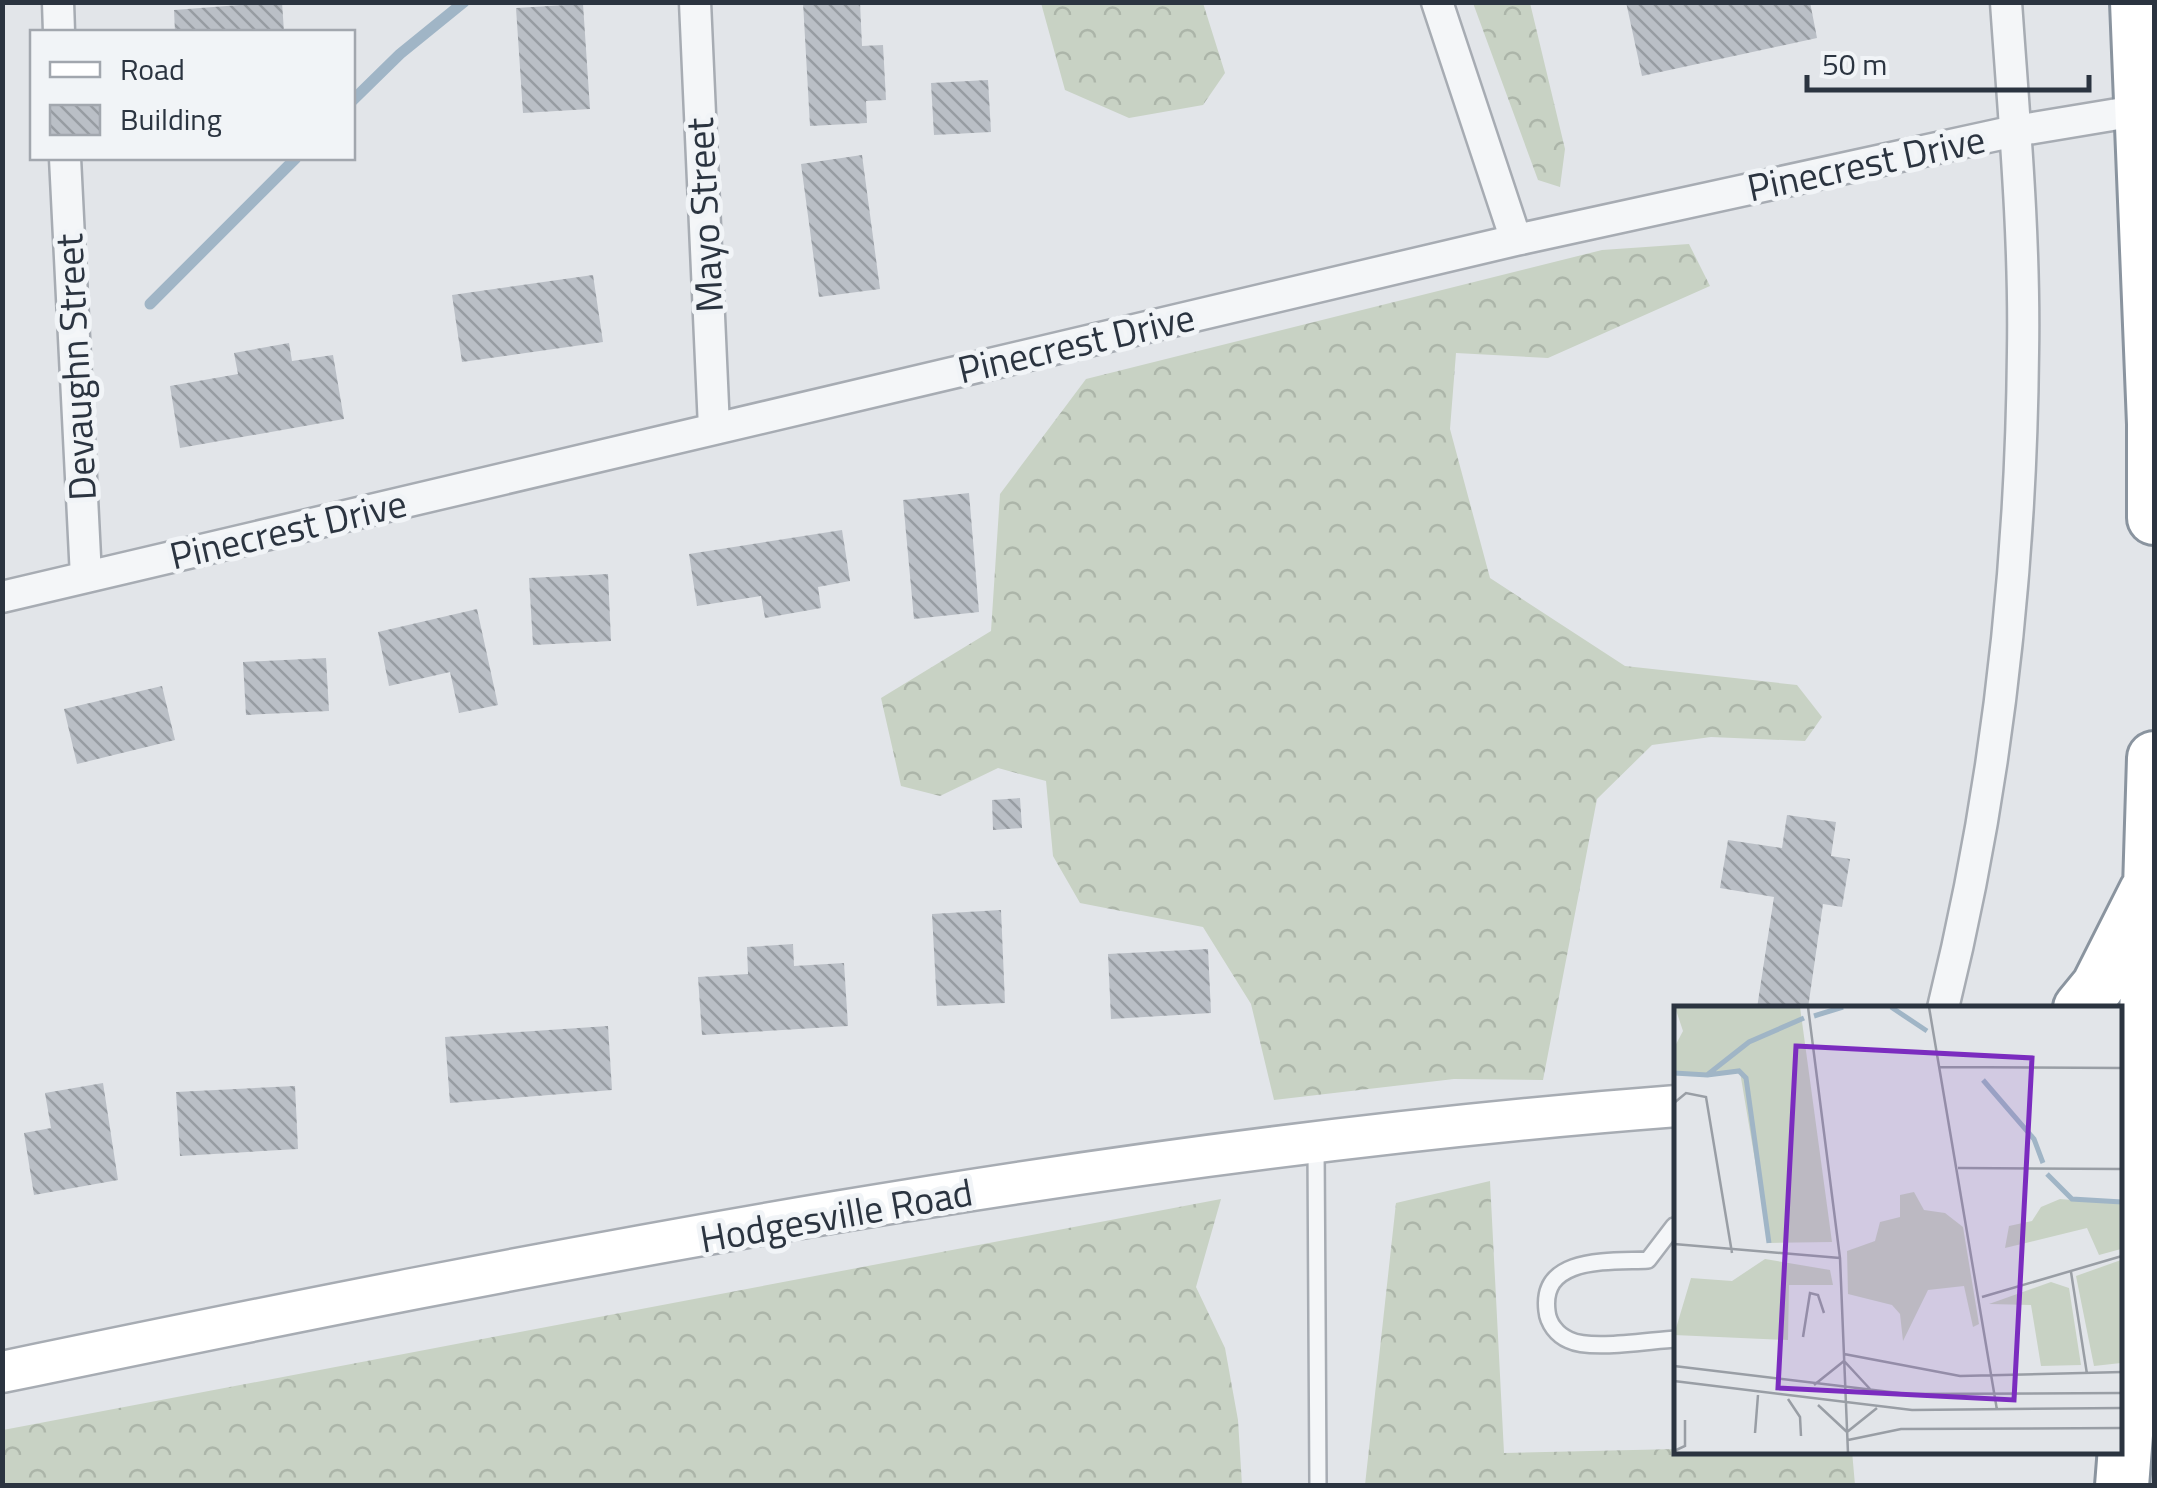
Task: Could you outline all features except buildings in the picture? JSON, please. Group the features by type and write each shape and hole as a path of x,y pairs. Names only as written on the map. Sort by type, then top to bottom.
{"highway":[{"path":"2137,2 2149,108 2154,518"},
{"path":"2122,1486 2129,1265 2153,877 2154,758"},
{"path":"2082,1006 2098,986 2153,877"}],"street":[{"path":"58,2 59,30"},
{"name":"Mayo Street","path":"695,2 714,428"},
{"path":"1437,2 1516,240"},
{"path":"1943,1006 1969,902 1996,726 2019,512 2024,348 2006,2"},
{"name":"Pinecrest Drive","path":"2,597 1516,240 2014,130 2149,108"},
{"name":"Devaughn Street","path":"65,160 86,577"},
{"name":"Hodgesville Road","path":"2,1372 772,1224 1316,1140 1674,1106"}],"lane":[{"path":"1316,1140 1318,1486"},
{"path":"1674,1226 1648,1260 1577,1265 1562,1270 1547,1293 1546,1307 1549,1322 1570,1341 1586,1344 1674,1339"}],"green space":[{"path":"1041,3 1203,3 1225,73 1203,105 1129,118 1065,90"},
{"path":"1473,3 1530,3 1565,149 1560,187 1538,180"},
{"path":"1689,244 1710,286 1548,358 1456,353 1450,429 1490,578 1625,666 1797,685 1822,717 1805,741 1711,737 1652,745 1597,799 1543,1080 1454,1079 1274,1100 1251,1004 1203,927 1080,903 1053,856 1046,781 998,768 940,796 901,786 881,698 991,631 1000,494 1086,379 1602,250"},
{"path":"1490,1181 1504,1453 1674,1449 1674,1453 1852,1453 1855,1485 1365,1485 1396,1203"},
{"path":"1221,1199 1196,1287 1225,1348 1238,1420 1242,1485 3,1485 3,1430"}],"waterway":[{"path":"355,98 400,54 464,2"},
{"path":"150,304 294,160"}]}
